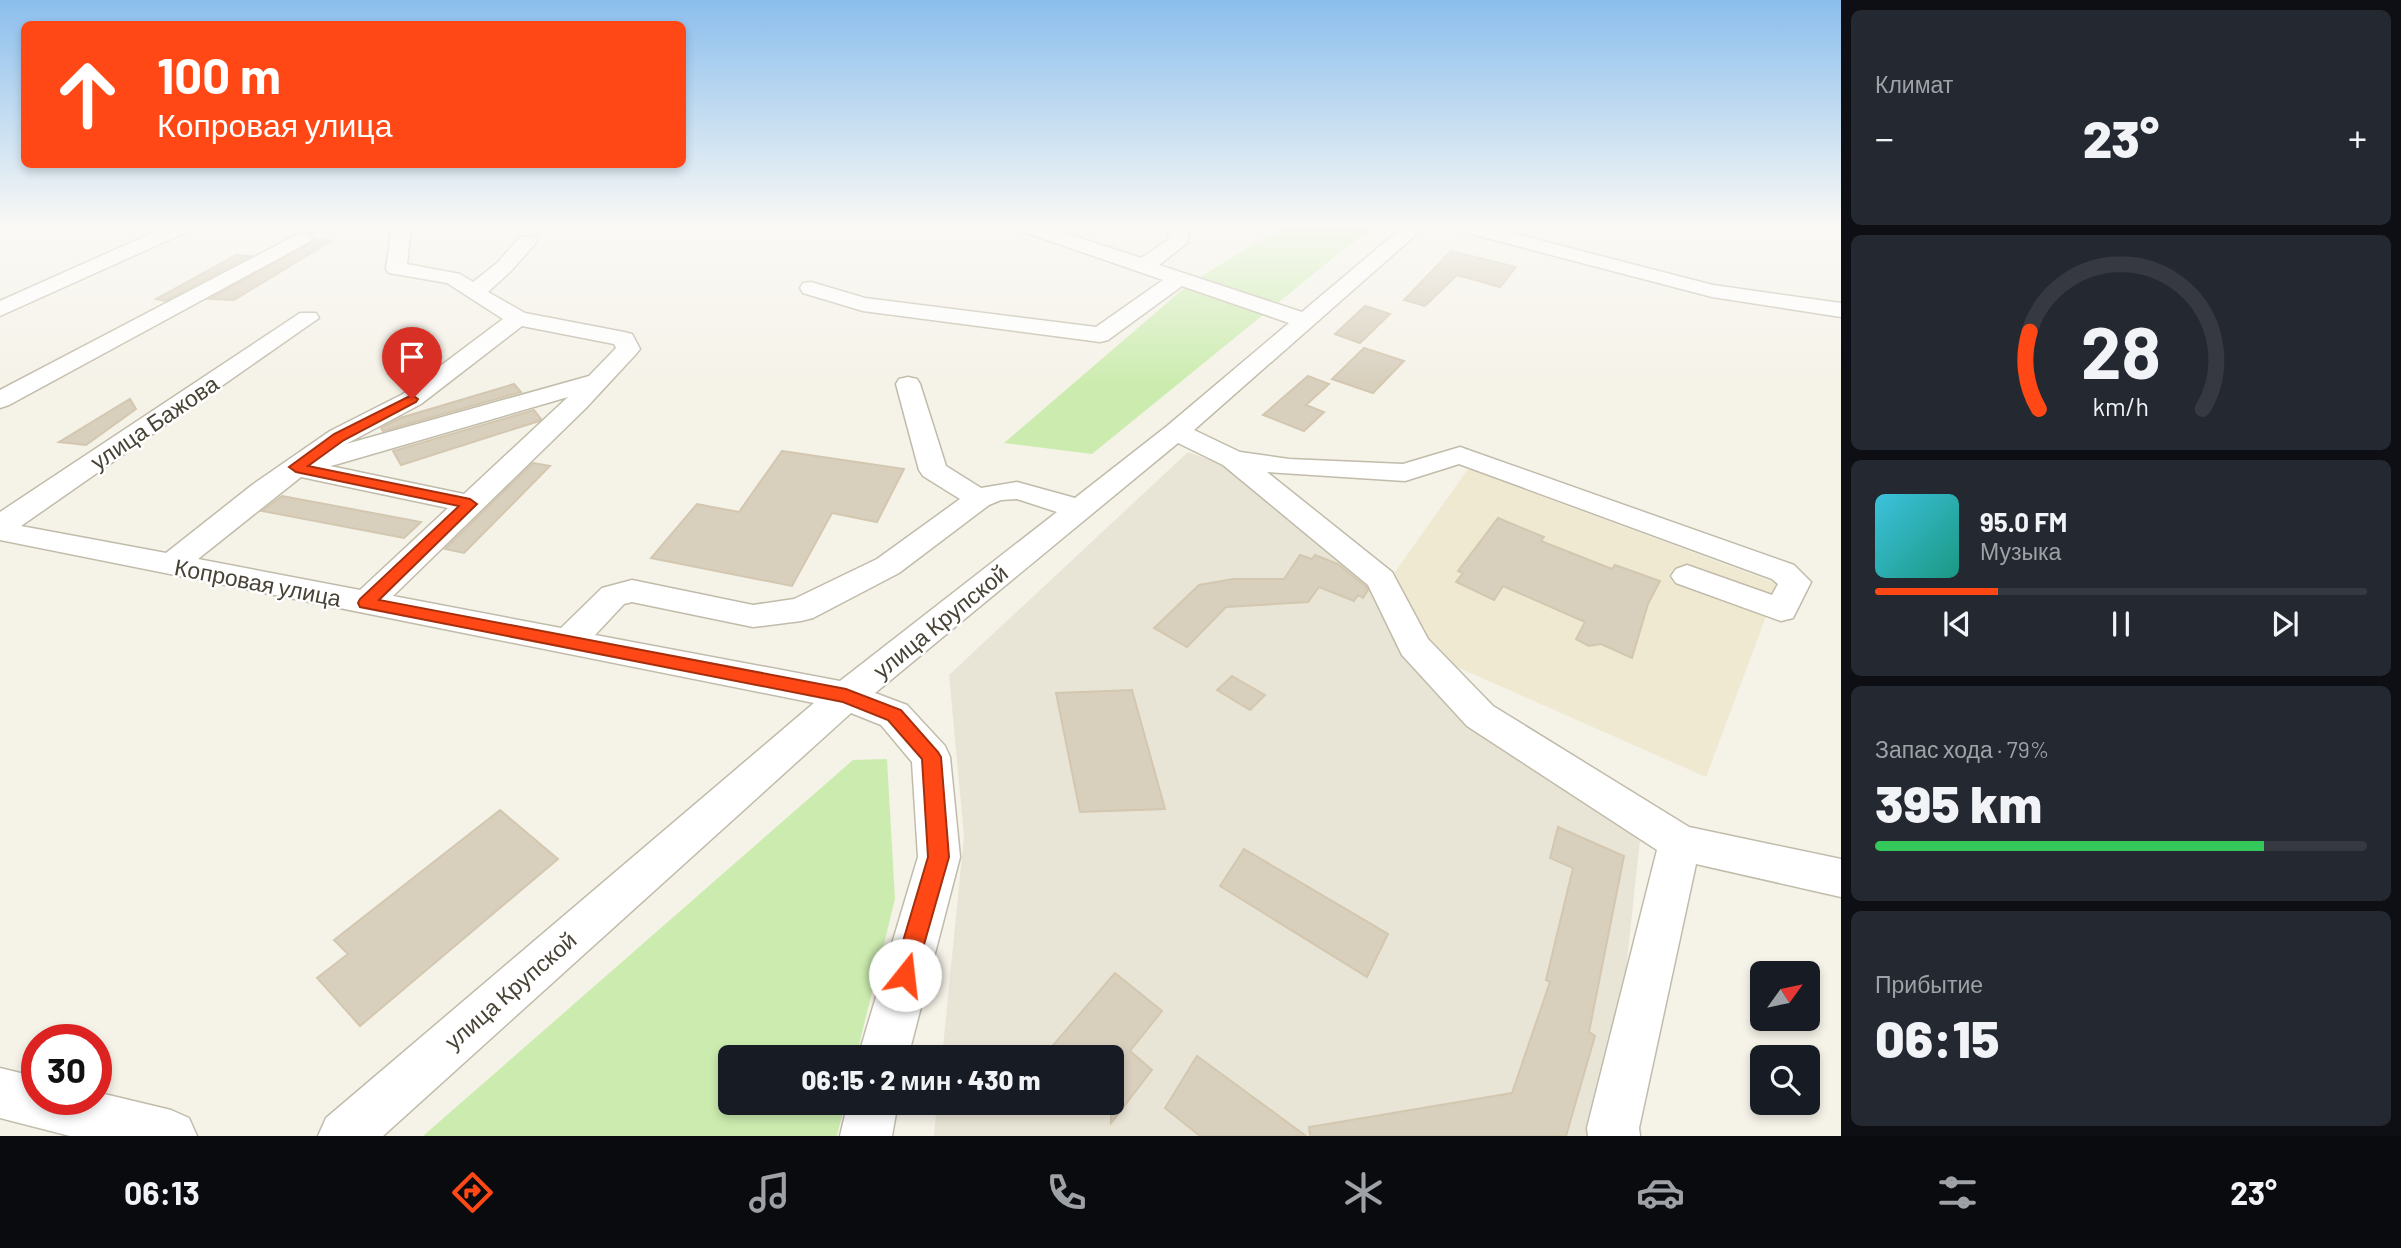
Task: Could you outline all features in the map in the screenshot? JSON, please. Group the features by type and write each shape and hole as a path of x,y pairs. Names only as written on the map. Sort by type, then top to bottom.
{"street":[{"path":"0,309 69,278"},
{"path":"0,400 227,278"},
{"path":"366,603 628,349 624,339 518,318 453,278"},
{"path":"474,293 491,278"},
{"path":"811,288 863,304 1100,335 1180,278 1305,321"},
{"name":"улица Крупской","path":"344,1136 846,696 1176,432 1355,278"},
{"path":"1662,278 1712,291 1841,310"},
{"name":"улица Бажова","path":"0,528 309,318"},
{"path":"171,565 296,467 339,437 412,399 518,318"},
{"path":"296,467 597,381"},
{"path":"908,384 933,470 979,499"},
{"path":"1176,432 1233,460 1381,579 1414,646 1480,716 1680,844 1841,878"},
{"path":"1233,460 1289,467 1405,473 1460,455 1783,572 1795,582 1781,610 1687,576"},
{"path":"296,467 470,504"},
{"path":"568,642 612,596 632,591 752,616 801,610 888,566 979,499 995,491 1013,489 1035,493 1079,510"},
{"name":"Копровая улица","path":"0,528 171,565 846,696 894,715 931,757 939,857 886,1045"},
{"path":"1614,1136 1613,1128 1680,844"},
{"path":"0,1093 171,1136"},
{"path":"866,1136 870,1115"}],"shaded area":[{"path":"1188,452 1223,465 1375,579 1463,710 1641,830 1618,1046 1617,1136 934,1136 936,1115 1124,1115 1124,1045 943,1045 964,836 949,675"},
{"path":"1468,469 1778,584 1706,777 1441,660 1390,579"}],"green space":[{"path":"1199,278 1308,278 1092,454 1004,443"},
{"path":"887,759 895,899 859,1045 718,1045 718,1115 842,1115 837,1136 423,1136 853,760"}],"building":[{"path":"194,278 208,278 165,301 156,299"},
{"path":"248,278 270,278 234,300 209,299"},
{"path":"1425,278 1454,278 1425,306 1404,300"},
{"path":"1468,278 1507,278 1500,287"},
{"path":"1365,306 1390,314 1360,343 1335,334"},
{"path":"1364,348 1404,361 1373,393 1332,379"},
{"path":"1308,376 1329,384 1306,405 1324,412 1304,431 1263,415"},
{"path":"514,384 521,392 383,431 381,428 400,418"},
{"path":"130,399 136,409 86,445 59,442"},
{"path":"534,410 541,419 539,421 401,465 393,451"},
{"path":"782,451 904,469 877,522 832,513 792,586 651,558 697,504 739,512"},
{"path":"533,463 550,466 464,553 445,549"},
{"path":"282,496 421,522 404,538 262,511"},
{"path":"1498,518 1544,537 1541,541 1612,569 1615,565 1660,581 1648,604 1632,658 1601,644 1589,646 1576,639 1585,622 1503,586 1494,600 1456,582 1463,573 1458,571"},
{"path":"1300,555 1312,559 1315,555 1338,564 1368,590 1363,598 1358,595 1354,601 1319,587 1308,602 1226,607 1187,647 1154,628 1199,585 1233,579 1284,579"},
{"path":"1232,676 1265,695 1250,710 1217,690"},
{"path":"1132,690 1165,809 1080,812 1056,693"},
{"path":"500,810 558,859 360,1026 317,978 348,954 334,940"},
{"path":"1558,827 1624,856 1589,1032 1595,1036 1566,1136 1310,1136 1309,1127 1512,1093 1550,982 1546,980 1573,868 1550,858"},
{"path":"1244,849 1388,934 1367,977 1220,886"},
{"path":"1115,973 1162,1011 1130,1051 1152,1070 1124,1106 1124,1045 1053,1045"},
{"path":"1197,1056 1306,1136 1200,1136 1165,1108"}],"route":[{"path":"412,399 339,437 296,467 470,504 366,603 846,696 894,715 931,757 939,857 905,975"}]}
